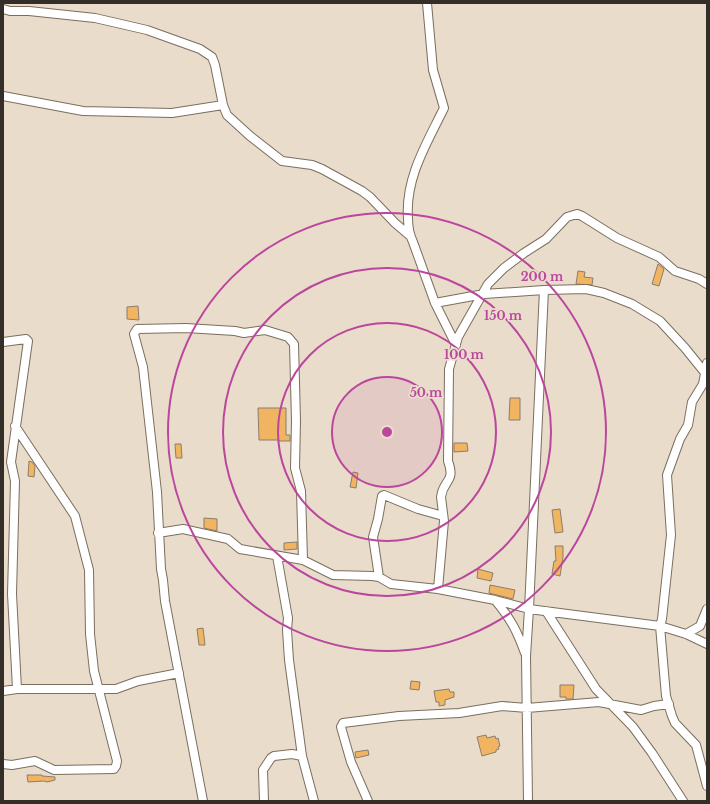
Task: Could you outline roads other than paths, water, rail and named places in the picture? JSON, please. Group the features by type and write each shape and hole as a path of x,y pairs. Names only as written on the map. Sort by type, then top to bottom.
{"street":[{"path":"428,3 433,70 444,108 415,168 409,188 407,208 411,238 435,303 456,345"},
{"path":"3,9 95,18 147,30 200,49 212,57 223,106 227,115 244,131 282,161 312,165 322,168 370,197 395,224 411,238"},
{"path":"3,96 83,110 172,113 223,106"},
{"path":"438,588 444,521 442,493 451,475 448,461 449,369 458,337 472,311 484,294 488,284 504,268 546,239 568,217 577,214 618,238 659,257 676,272 699,279 707,284"},
{"path":"435,303 484,294 544,290 586,290 604,293 632,304 660,321 706,374"},
{"path":"528,801 526,656 544,290"},
{"path":"203,801 165,601 158,533 157,492 143,367 134,334 136,329 179,328 235,331 244,333 269,331 288,337 294,344 296,421 295,468 301,491 303,560"},
{"path":"3,342 26,339 28,341 11,462 15,481 12,594 17,689"},
{"path":"707,363 706,374 702,387 690,405 688,425 680,439 667,475 671,535 660,626 666,696 675,723 696,745 707,786"},
{"path":"3,764 12,765 35,761 54,770 114,769 117,761 94,671 90,634 89,570 75,516 15,426"},
{"path":"379,577 373,537 382,496 384,495 418,509 443,516"},
{"path":"158,533 186,530 228,540 240,549 303,560 333,575 379,577 391,584 438,588 496,600 529,609 660,626 686,634 707,644"},
{"path":"277,556 288,618 287,630 289,660 302,756 314,801"},
{"path":"496,600 509,617 526,656"},
{"path":"686,634 700,626 707,609"},
{"path":"546,611 596,689 633,727 683,801"},
{"path":"3,692 17,689 99,690 121,688 138,681 179,673"},
{"path":"368,801 351,762 342,723 399,716 459,714 496,706 527,708 594,702 642,710 654,706 669,704"},
{"path":"264,801 263,770 271,758 274,756 292,754 302,756"}]}
